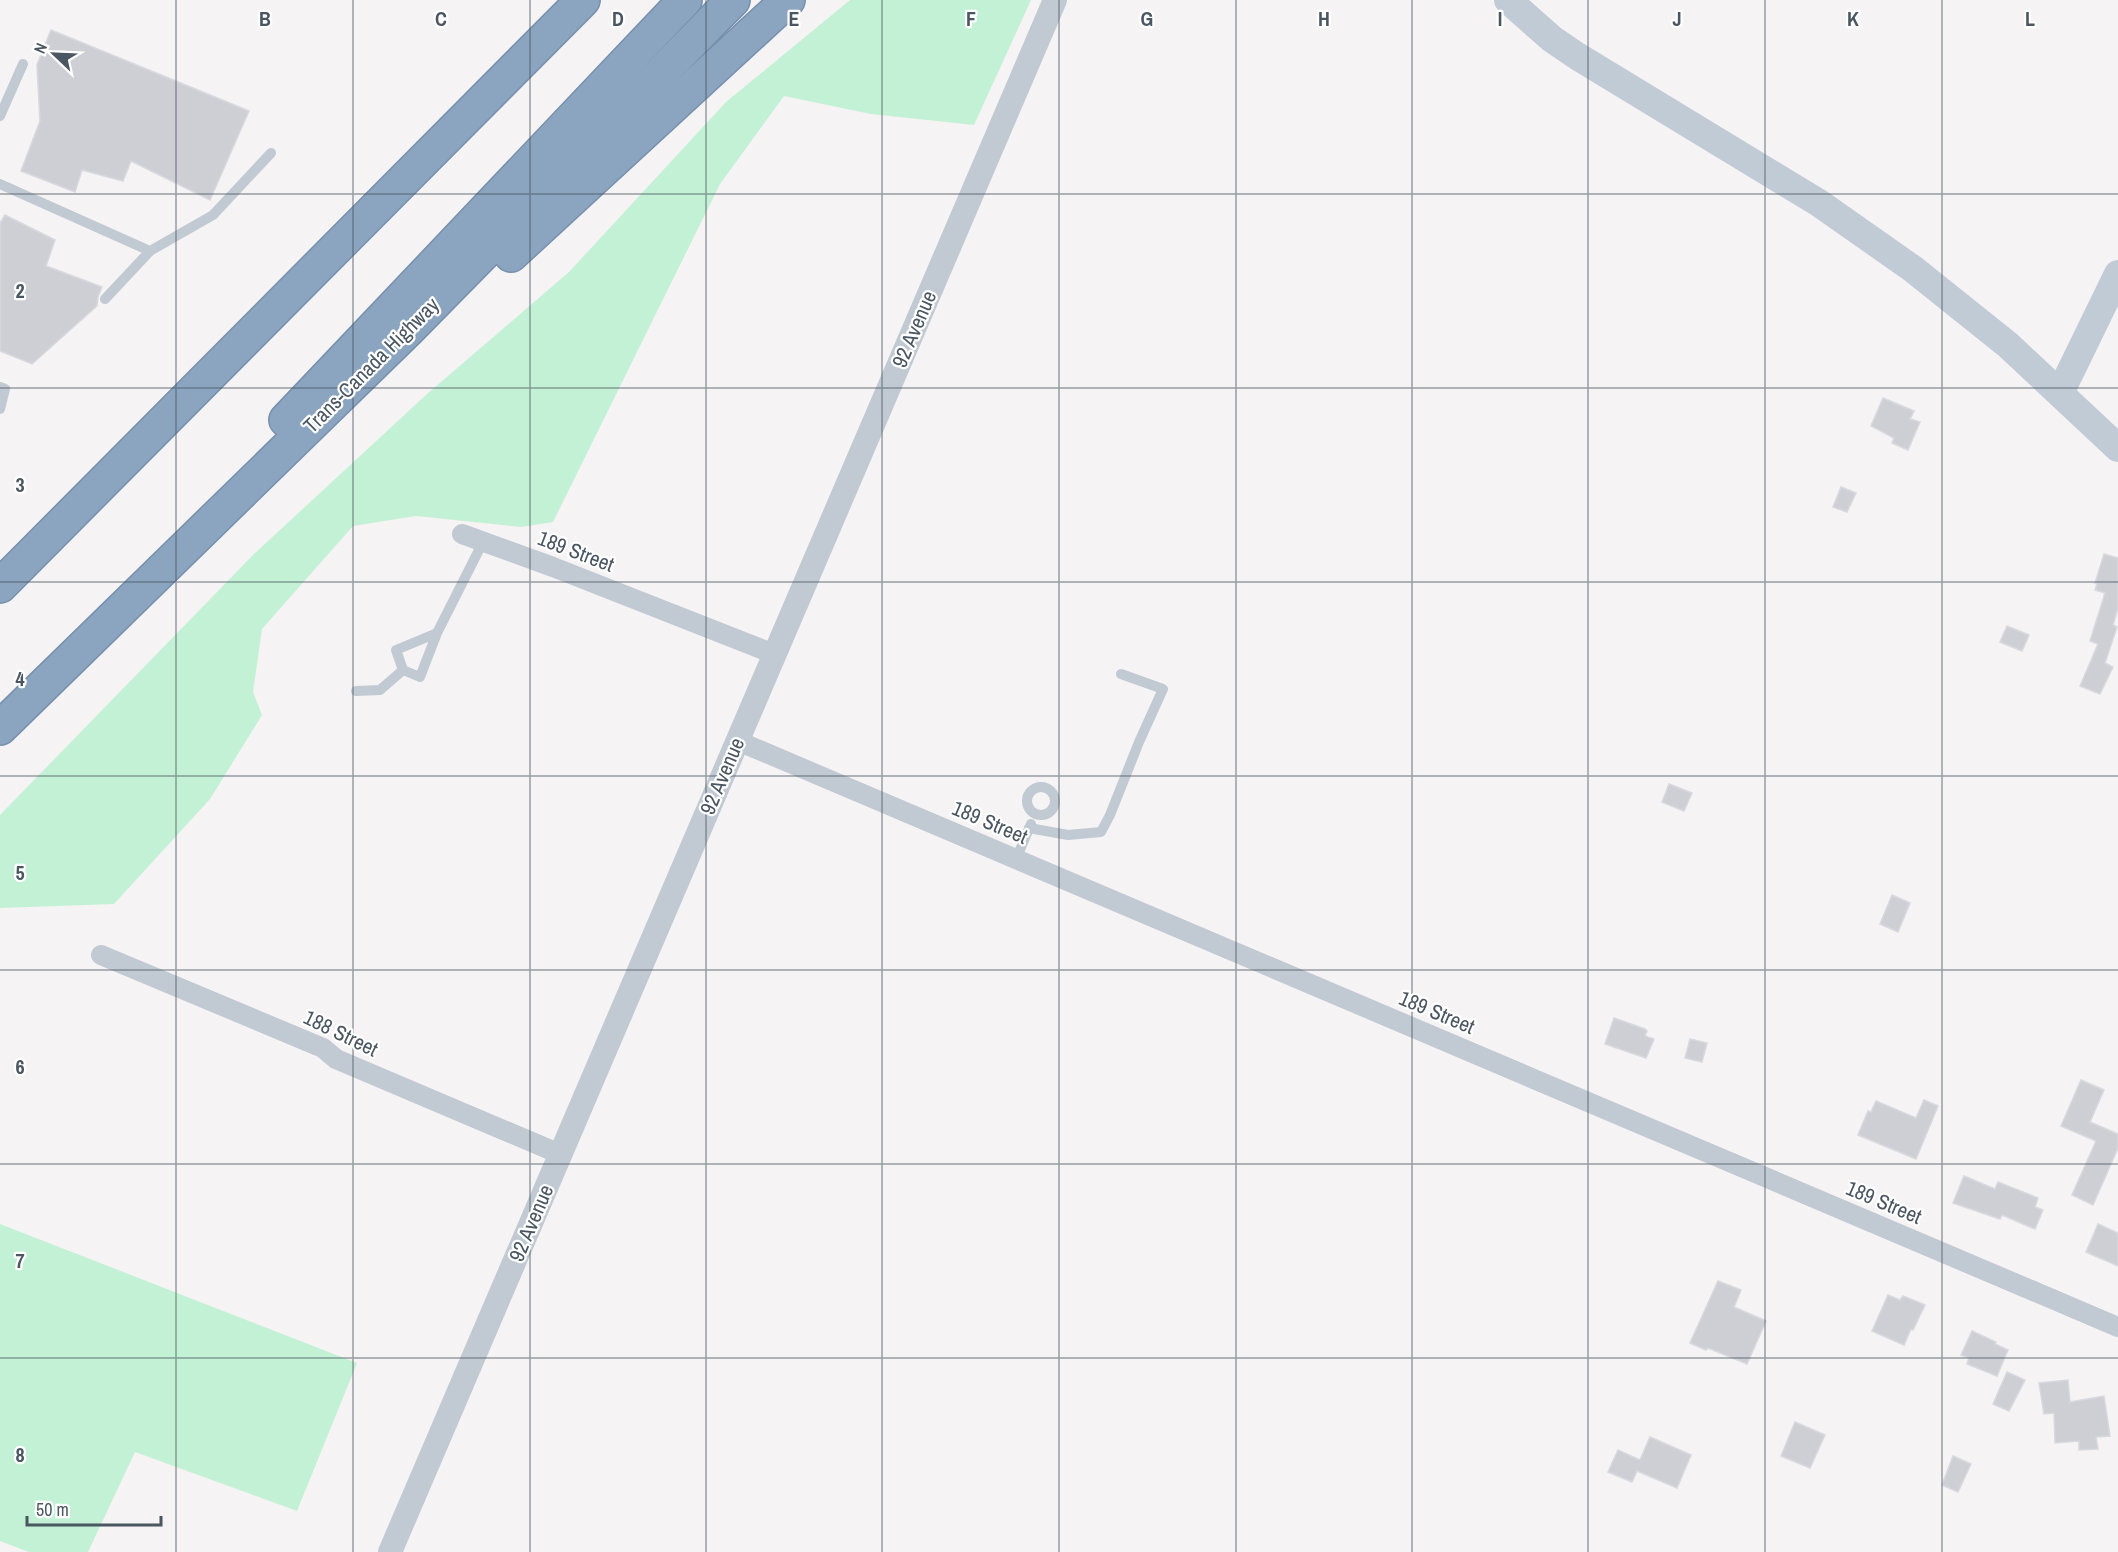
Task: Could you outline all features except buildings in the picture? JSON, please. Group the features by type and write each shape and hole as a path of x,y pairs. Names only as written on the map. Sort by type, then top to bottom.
{"highway":[{"path":"0,586 583,0"},
{"name":"Trans-Canada Highway","path":"2,726 312,392 685,0"},
{"name":"Trans-Canada Highway","path":"2,726 408,330 733,0"},
{"path":"408,330 503,262 788,0"}],"main road":[{"path":"1508,0 1552,39 1577,56 1819,203 1913,269 2008,345 2118,448"},
{"path":"2060,393 2118,273"}],"street":[{"name":"92 Avenue","path":"390,1552 1055,0"},
{"name":"189 Street","path":"462,534 574,575 774,654"},
{"name":"189 Street","path":"738,741 2118,1327"},
{"name":"188 Street","path":"100,955 323,1048 336,1059 560,1155"}],"lane":[{"path":"0,116 22,64"},
{"path":"105,299 150,251 213,215 271,153"},
{"path":"0,184 150,251"},
{"path":"0,387 5,389 0,409"},
{"path":"403,670 420,676 437,633 483,542"},
{"path":"403,670 396,650 437,633"},
{"path":"356,692 380,690 403,670"},
{"path":"1029,828 1068,835 1101,832 1110,815 1138,742 1163,689 1121,674"},
{"path":"1016,859 1035,814"}],"green space":[{"path":"850,0 1031,0 974,125 871,114 784,96 720,184 553,522 521,527 416,516 353,526 262,629 253,692 262,715 210,799 114,904 0,908 0,815 253,555 427,394 569,272 726,102"},
{"path":"0,1224 357,1363 297,1511 135,1452 88,1552 29,1552 0,1541"}]}
